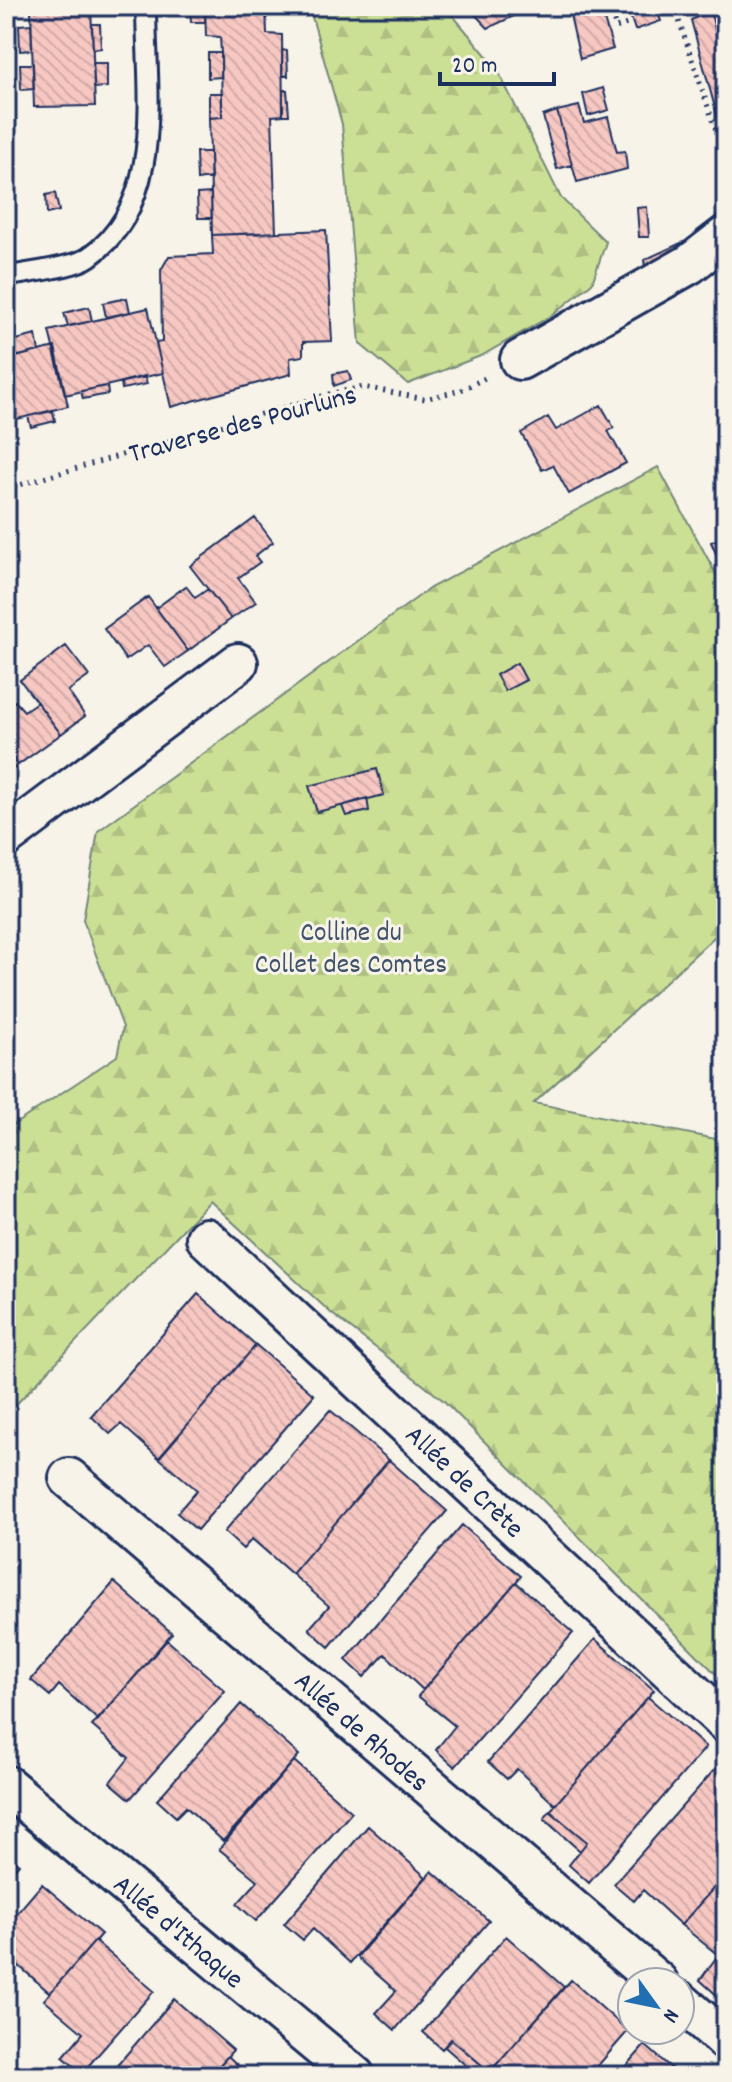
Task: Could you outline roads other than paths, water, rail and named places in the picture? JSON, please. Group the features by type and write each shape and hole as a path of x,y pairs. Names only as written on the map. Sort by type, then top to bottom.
{"street":[{"path":"520,360 690,264 726,236"},
{"path":"6,837 238,663"},
{"name":"Allée de Crète","path":"206,1238 726,1723"},
{"name":"Allée de Rhodes","path":"69,1478 639,1966"},
{"name":"Allée d'Ithaque","path":"6,1785 355,2076"},
{"path":"696,2015 726,2041"}],"lane":[{"path":"6,277 87,259 114,234 136,197 147,151 146,6"}],"park label":[{"name":"Colline du Collet des Comtes","path":"351,946"}]}
